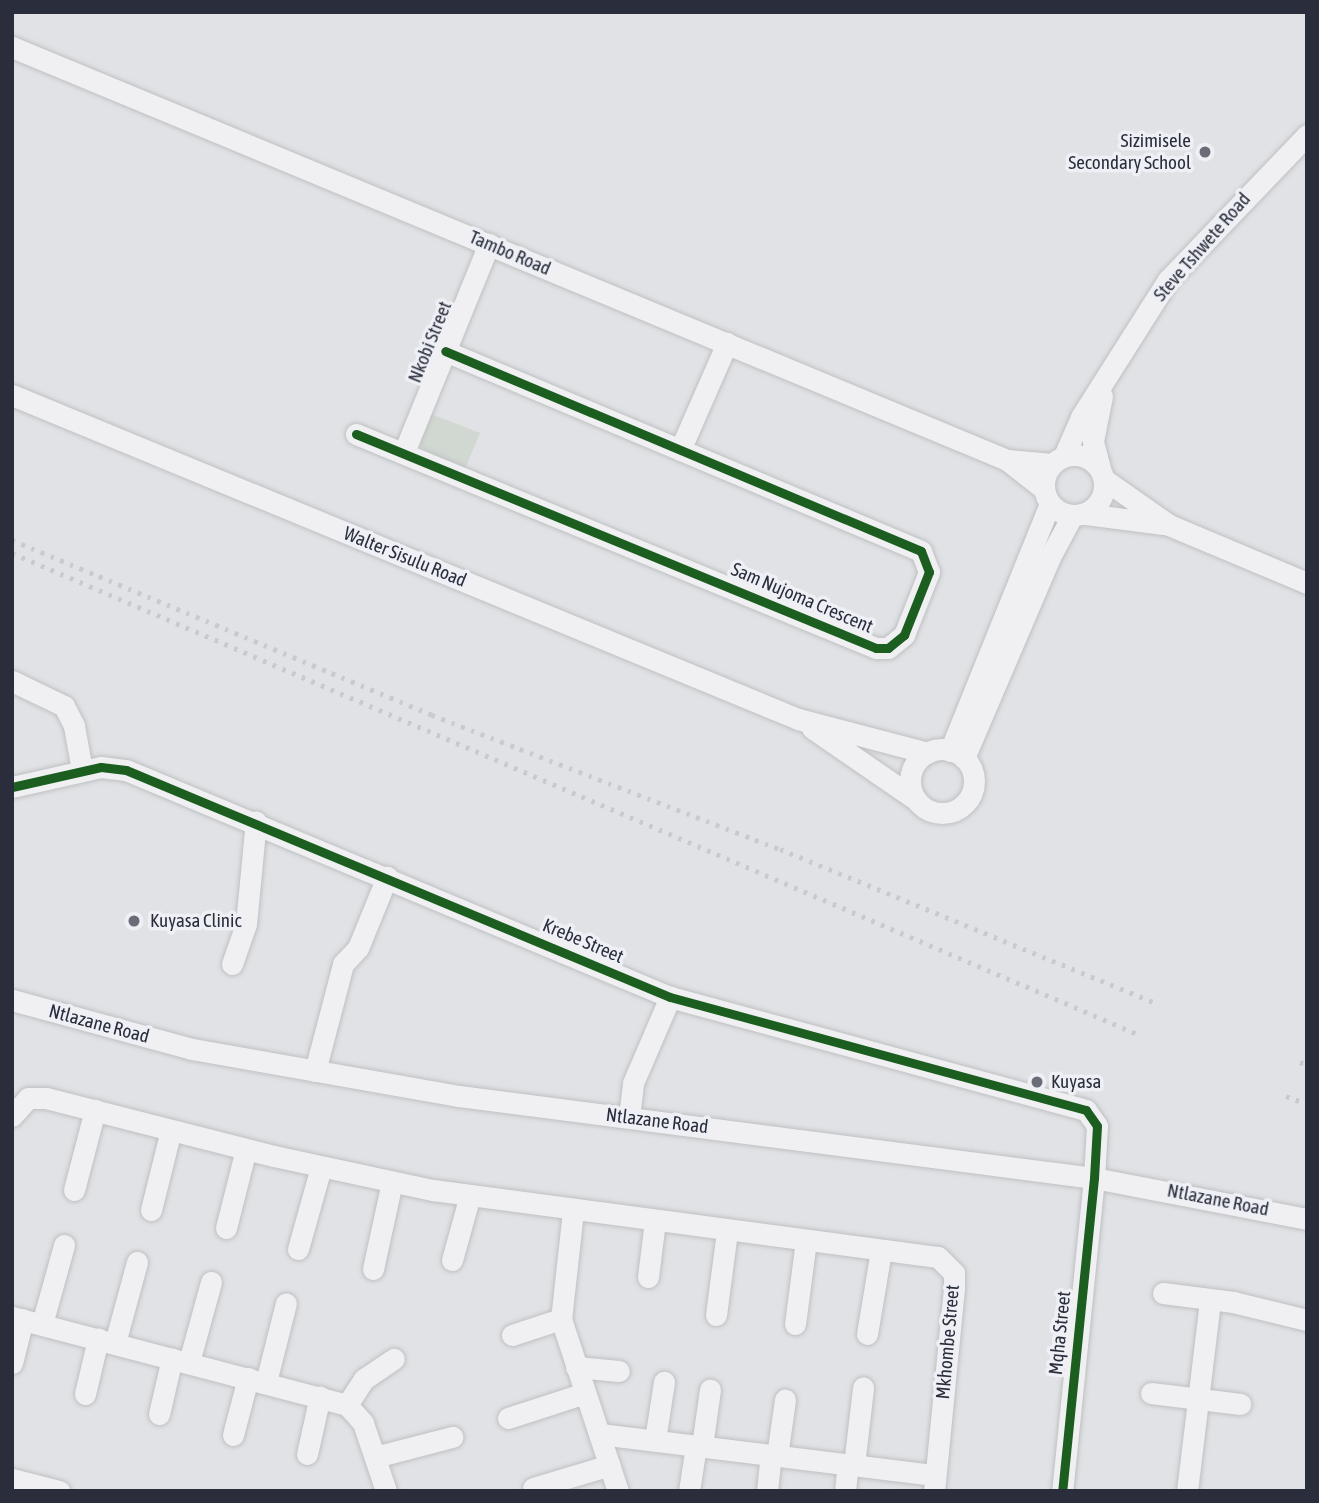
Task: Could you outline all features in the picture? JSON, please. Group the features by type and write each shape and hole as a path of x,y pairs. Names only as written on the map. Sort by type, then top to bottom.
{"street":[{"name":"Tambo Road","path":"12,47 1007,460 1047,497"},
{"name":"Steve Tshwete Road","path":"1058,460 1081,417 1168,280 1307,135"},
{"name":"Nkobi Street","path":"404,452 489,244"},
{"path":"680,450 727,343"},
{"name":"Sam Nujoma Crescent","path":"356,434 876,648 888,648 904,635 929,572 921,551 445,351"},
{"name":"Steve Tshwete Road","path":"1102,474 1093,441 1094,422 1111,370"},
{"name":"Walter Sisulu Road","path":"12,395 798,719 928,753"},
{"path":"957,755 928,753 913,768 911,789 915,799 935,813 962,806 974,786 957,755 1058,460 1090,459 1102,474 1169,525 1307,583"},
{"name":"Tambo Road","path":"1007,460 1058,460"},
{"path":"957,755 1050,557 1079,515 1097,506 1102,474"},
{"path":"1047,497 1079,515 1169,525"},
{"path":"12,681 64,706 74,726 82,770"},
{"name":"Walter Sisulu Road","path":"798,719 915,799"},
{"name":"Krebe Street","path":"12,787 82,770 126,770 256,821 670,997 1086,1110 1096,1123 1094,1178"},
{"path":"233,964 246,924 256,821"},
{"path":"315,1070 343,964 358,948 387,877"},
{"path":"629,1117 633,1083 670,997"},
{"name":"Ntlazane Road","path":"12,1000 192,1049 459,1096 1094,1178 1307,1219"},
{"name":"Mkhombe Street","path":"12,1116 20,1102 35,1097 392,1182 573,1211 938,1257 954,1273 935,1483"},
{"path":"74,1190 95,1110"},
{"path":"150,1210 171,1130"},
{"path":"226,1228 246,1149"},
{"path":"298,1250 321,1167"},
{"name":"Mqha Street","path":"1062,1491 1094,1178"},
{"path":"373,1269 392,1182"},
{"path":"452,1260 470,1195"},
{"path":"573,1211 561,1320 618,1491"},
{"path":"648,1277 655,1221"},
{"path":"716,1315 727,1231"},
{"path":"795,1324 806,1241"},
{"path":"12,1363 26,1320 64,1245"},
{"path":"867,1334 881,1250"},
{"path":"85,1394 137,1262"},
{"path":"159,1415 211,1282"},
{"path":"1163,1293 1307,1320"},
{"path":"1187,1491 1195,1398 1210,1300"},
{"path":"233,1435 286,1303"},
{"path":"26,1320 347,1405 363,1423 386,1491"},
{"path":"512,1335 561,1320"},
{"path":"347,1405 364,1379 394,1359"},
{"path":"576,1367 619,1371"},
{"path":"655,1440 664,1382"},
{"path":"845,1491 863,1388"},
{"path":"689,1491 710,1390"},
{"path":"508,1418 585,1393"},
{"path":"1151,1393 1240,1404"},
{"path":"307,1454 320,1396"},
{"path":"767,1491 785,1400"},
{"path":"600,1434 851,1464 935,1483"},
{"path":"375,1457 452,1437"},
{"path":"533,1488 610,1465"},
{"path":"12,1479 59,1491"}],"shaded area":[{"path":"431,414 480,433 465,469 434,458 420,445"}],"railway":[{"path":"12,540 432,715 780,849 1153,1002"},
{"path":"12,553 1140,1035"},
{"path":"1300,1062 1307,1065"},
{"path":"1286,1096 1307,1104"}],"cycle path":[{"path":"356,434 876,648 888,648 904,635 929,572 921,551 445,351"},
{"path":"12,787 101,767 126,770 670,997 1086,1110 1097,1126 1094,1178 1062,1491"}],"place":[{"name":"Sizimisele Secondary School","path":"1205,152"},
{"name":"Kuyasa Clinic","path":"134,921"},
{"name":"Kuyasa","path":"1037,1082"}]}
